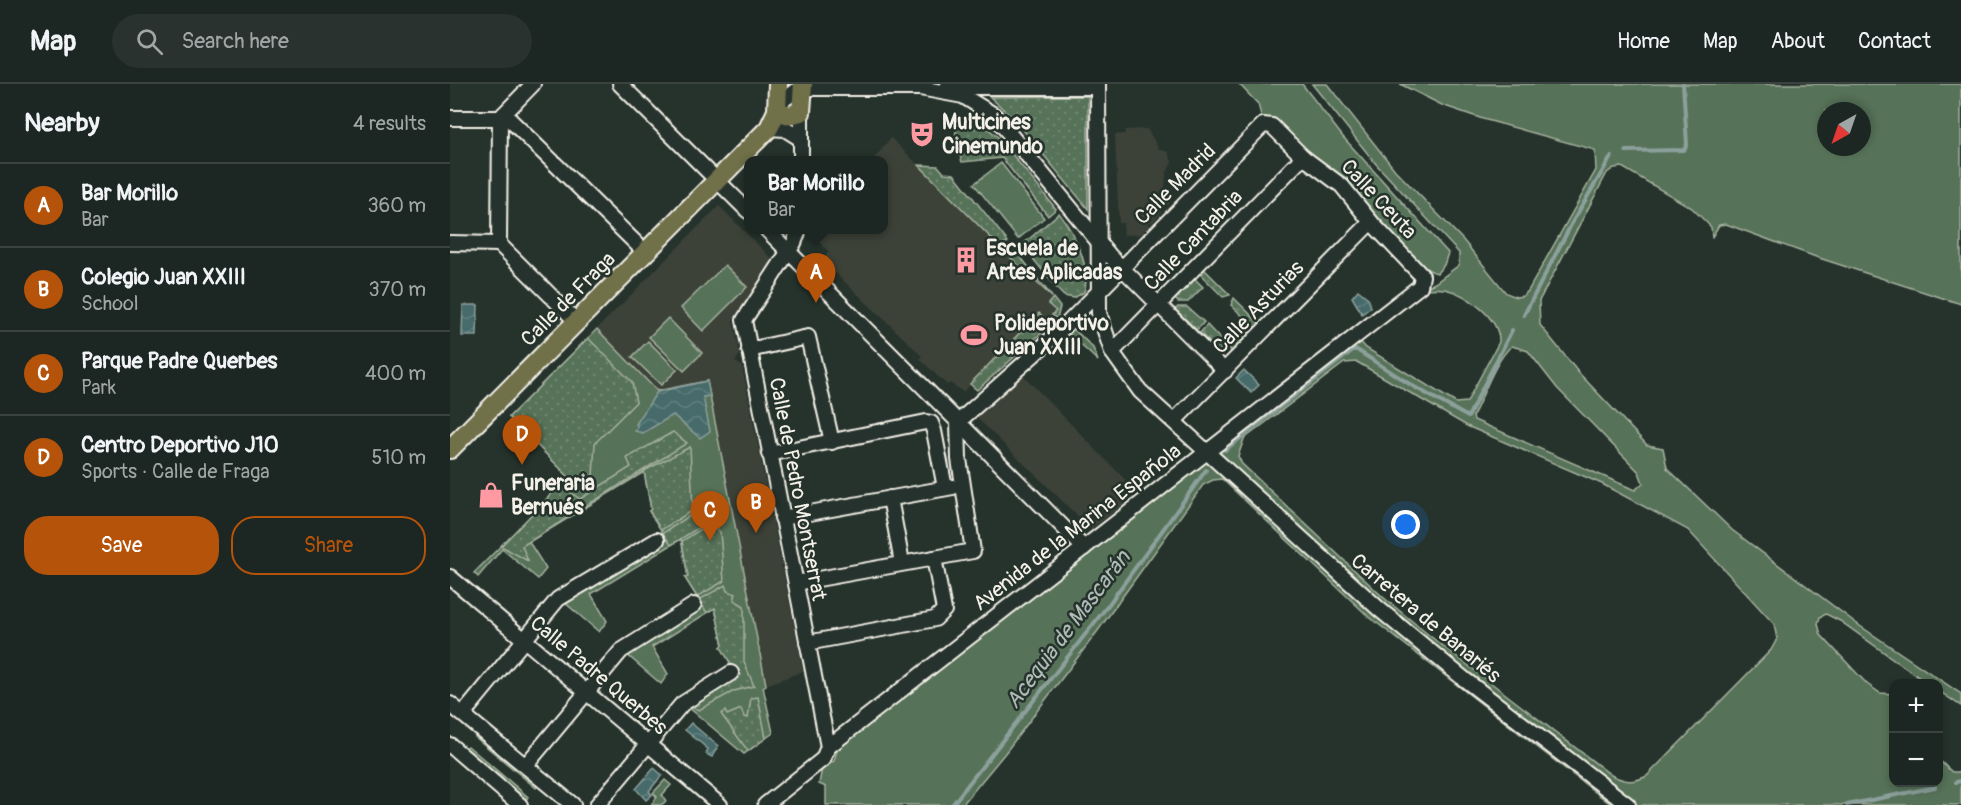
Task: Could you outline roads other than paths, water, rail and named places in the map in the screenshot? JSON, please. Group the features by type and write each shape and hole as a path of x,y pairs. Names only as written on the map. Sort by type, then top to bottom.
{"main road":[{"path":"778,84 774,114 789,116 801,112 803,87"},
{"name":"Calle de Fraga","path":"450,449 718,180 774,114"}],"street":[{"path":"499,244 502,116 533,84"},
{"path":"620,84 744,207"},
{"path":"981,85 981,98 986,108"},
{"path":"920,86 963,96 986,108 1008,129 1098,242 1225,371"},
{"path":"801,139 785,129 774,114 790,94 803,87 1098,86"},
{"name":"Carretera de Banariés","path":"1098,86 1097,294 1101,324 1112,352 1129,379 1412,637 1628,805"},
{"path":"801,112 801,156"},
{"path":"450,118 502,116 646,253"},
{"name":"Calle Ceuta","path":"1266,124 1342,186 1371,222 1420,272 1423,279 1420,286"},
{"name":"Calle Madrid","path":"958,422 1029,360 1266,124"},
{"name":"Calle Cantabria","path":"1112,352 1304,157"},
{"name":"Calle Asturias","path":"1174,421 1371,222"},
{"path":"770,234 1084,548"},
{"name":"Calle de Pedro Montserrat","path":"797,234 788,252 744,318 828,747"},
{"path":"450,243 499,244 577,322"},
{"name":"Avenida de la Marina Española","path":"765,805 823,759 828,747 1420,286"},
{"path":"749,350 808,337 832,442"},
{"path":"769,454 926,422 931,423 945,489"},
{"path":"796,583 973,550 963,485 958,422"},
{"path":"783,518 963,485"},
{"path":"890,498 902,563"},
{"path":"464,713 558,599 657,540"},
{"path":"807,643 935,619 944,610 934,558"},
{"name":"Calle Padre Querbes","path":"450,576 720,805"},
{"path":"526,765 621,651 694,605"},
{"path":"597,805 682,704 731,674"},
{"path":"450,704 464,713 573,805"},
{"path":"450,745 520,805"}],"water":[{"path":"1358,290 1368,298 1371,307 1362,314 1352,297"},
{"path":"463,305 478,305 477,336 462,336"},
{"path":"1244,370 1259,385 1251,393 1236,378"},
{"path":"707,381 710,396 703,397 710,431 700,438 673,415 643,433 635,431 638,427 636,424 657,392"},
{"path":"691,723 718,746 712,757 706,754 708,749 685,730"},
{"path":"654,768 662,775 649,791 652,795 646,800 636,789"}],"waterway":[{"name":"Acequia de Mascarán","path":"1626,151 1684,150 1687,144 1683,84"},
{"name":"Acequia de Mascarán","path":"1524,315 1573,221 1611,157"},
{"name":"Acequia de Mascarán","path":"1225,450 1353,350 1357,350 1411,385 1468,417 1512,330"},
{"name":"Acequia de Mascarán","path":"952,805 1109,604 1206,470"},
{"path":"1956,782 1961,781"},
{"path":"1847,805 1935,787"}],"place":[{"name":"Multicines Cinemundo","path":"922,134"},
{"name":"Escuela de Artes Aplicadas","path":"966,260"},
{"name":"Bar Morillo","path":"816,303"},
{"name":"Polideportivo Juan XXIII","path":"974,335"},
{"name":"Centro Deportivo J10","path":"522,465"},
{"name":"Funeraria Bernués","path":"491,495"},
{"name":"Colegio Juan XXIII","path":"756,533"},
{"name":"Parque Padre Querbes","path":"710,541"}]}
